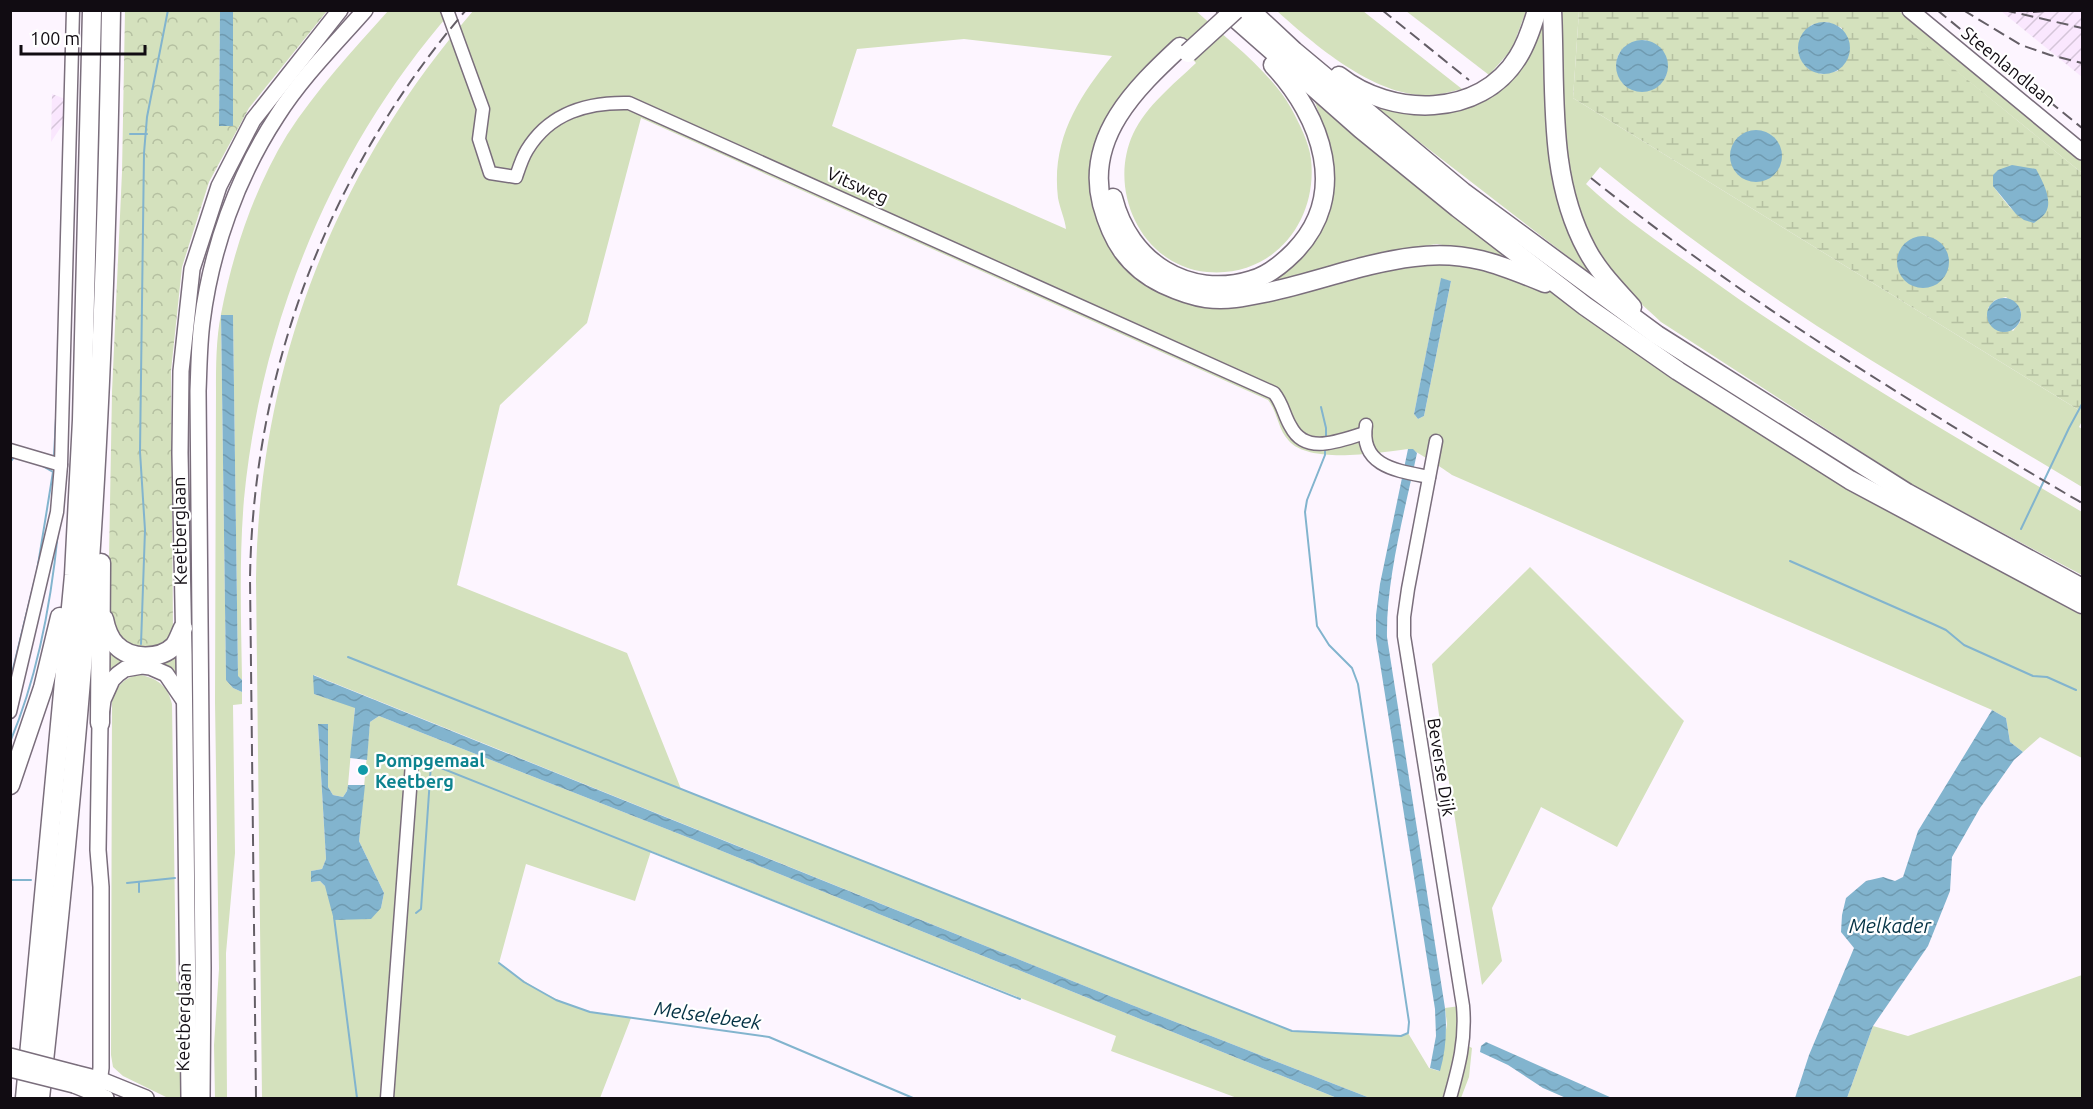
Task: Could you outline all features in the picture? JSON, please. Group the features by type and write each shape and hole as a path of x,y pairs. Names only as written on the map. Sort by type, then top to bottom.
{"highway":[{"path":"25,1098 74,575 82,420 92,10"},
{"path":"40,1098 75,746 96,451 105,282 111,10"},
{"path":"1215,10 1286,79 1302,101 1320,140 1324,155 1323,195 1318,216 1310,232 1284,262 1254,280 1228,285 1204,285 1165,272 1138,249 1125,231 1117,212 1112,192 1111,171 1114,147 1122,128 1146,92 1184,50 1221,10"},
{"path":"1226,10 1379,143 1458,208 1586,306 1678,371 1850,480 2082,604"},
{"path":"1235,10 1133,93 1118,114 1103,145 1099,171 1100,193 1112,235 1129,260 1149,277 1179,292 1206,298 1233,299 1289,288 1386,261 1415,256 1467,256 1492,262 1548,284 1586,306"},
{"path":"1252,10 1344,81 1382,98 1423,106 1439,106 1474,97 1504,75 1518,59 1537,10"},
{"path":"1252,10 1294,51 1463,192 1657,335 1907,493 2082,588"},
{"path":"1552,10 1558,155 1562,186 1571,215 1587,251 1605,278 1657,335"},
{"path":"96,451 101,507 100,723"},
{"path":"10,785 43,688 63,600 74,575"},
{"path":"100,605 107,631 112,640 118,647 136,655 157,656 165,652 176,643 183,628"}],"main road":[{"name":"Keetberglaan","path":"189,1098 181,371 192,269 219,186 253,120 340,10"},
{"name":"Keetberglaan","path":"202,1098 203,955 198,402 202,322 214,260 228,214 247,169 277,116 319,62 365,10"},
{"name":"Steenlandlaan","path":"1910,10 2082,152"},
{"path":"101,1098 99,1079 101,1068 101,888 98,850 100,723 103,700 112,680 125,669 150,667 166,674 184,702"},
{"path":"10,1056 91,1085 99,1079"},
{"path":"10,1069 75,1079 101,1098"},
{"path":"99,1079 146,1098"}],"street":[{"path":"10,712 57,512 61,465 73,10"},
{"name":"Vitsweg","path":"447,10 483,109 479,139 490,173 516,177 526,151 541,133 562,116 587,106 606,103 629,104 1274,393 1281,401 1290,426 1303,441 1321,444 1334,442 1365,429 1372,456 1382,465 1429,477"},
{"name":"Beverse Dijk","path":"1436,441 1408,589 1404,636 1463,1005 1461,1058 1450,1098"},
{"path":"10,450 61,465"},
{"path":"387,1098 412,763"}],"shaded area":[{"path":"2001,11 2082,11 2082,77"},
{"path":"52,94 68,100 67,118 51,142"}],"green space":[{"path":"1882,10 2082,173 2082,412 1573,98 1579,11","holes":["1827,22 1842,28 1838,71 1821,74 1807,68 1811,25","1645,40 1657,46 1664,53 1666,77 1624,85 1617,68 1618,55 1635,43","1993,186 2035,223 2016,213","2006,297 2021,311 2020,322 2013,331 1988,308 1995,300"]},
{"path":"125,11 220,11 219,125 233,126 233,11 327,11 249,108 209,182 182,267 171,371 173,629 172,637 156,651 120,644 108,615 112,392 122,172"},
{"path":"388,11 452,11 410,63 372,119 339,177 310,238 286,302 267,366 253,432 244,499 241,567 242,680 238,677 233,315 221,315 226,680 233,688 242,692 242,704 233,705 235,853 226,953 227,1098 215,1098 214,1045 219,969 215,702 216,372 219,323 238,244 264,177 275,156 310,102"},
{"path":"473,11 1196,11 1260,68 1282,94 1308,146 1311,159 1311,182 1307,204 1299,224 1271,255 1252,266 1231,271 1207,272 1184,267 1164,256 1148,241 1136,222 1128,201 1124,179 1126,156 1133,134 1146,114 1161,96 1196,63 1174,39 1175,41 1119,100 1092,171 1177,297 1387,267 1466,262 1545,289 1583,311 1846,487 2082,614 2082,758 2040,737 2023,752 2010,742 2006,718 1992,710 1452,475 1412,450 1329,455 1299,448 1285,437 1268,400 641,118 587,323 500,405 457,585 627,653 681,789 1292,1031 1401,1036 1408,1033 1429,1068 1439,1071 1447,1024 1445,1008 1460,1006 1461,1042 1472,1048 1469,1077 1461,1098 1370,1098 1132,1005 314,675 314,694 355,707 348,785 343,797 333,795 328,787 328,725 318,725 326,859 322,869 311,871 312,882 320,881 325,886 381,908 384,893 359,841 370,722 379,716 1337,1098 1237,1098 1111,1051 1116,1036 651,851 635,901 526,864 499,963 531,985 565,1003 594,1012 631,1018 600,1098 262,1098 256,579 260,500 272,423 289,348 313,276 344,205 381,138 424,73","holes":["964,39 1112,56 1078,104 1063,139 1057,177 1058,198 1066,229 832,126 857,49","1441,279 1451,281 1424,416 1418,419 1414,414"]},
{"path":"1277,11 1363,11 1462,89 1434,95 1413,94 1391,89 1349,68 1310,40"},
{"path":"1406,11 1526,11 1512,49 1489,75"},
{"path":"1560,11 1579,11 1573,98 2082,412 2079,427 2082,429 2082,487 1817,326 1707,250 1600,167 1586,184 1640,229 1791,335 1887,396 2082,512 2082,575 1911,484 1661,322 1624,287 1594,247 1581,220 1573,192 1563,132"},
{"path":"1882,11 1899,11 2082,161 2082,173"},
{"path":"1545,12 1553,172 1597,279 1369,103 1423,114 1463,108 1498,88"},
{"path":"1315,102 1505,256 1437,244 1382,252 1260,288 1288,270 1319,234 1335,183 1329,143"},
{"path":"1530,567 1684,721 1617,847 1541,807 1492,908 1502,961 1482,985 1432,664"},
{"path":"108,641 177,653 178,683 151,664 109,678"},
{"path":"141,675 162,685 172,704 176,981 181,985 184,1098 168,1098 123,1076 113,1067 111,1055 112,702 125,680"},
{"path":"2082,975 2082,1098 1847,1098 1873,1026 1908,1036"}],"water":[{"path":"220,11 233,11 233,126 219,126"},
{"path":"1824,22 1834,24 1842,30 1848,38 1850,48 1848,58 1842,66 1834,72 1824,74 1814,72 1806,66 1800,58 1798,48 1800,38 1806,30 1814,24"},
{"path":"1642,40 1652,42 1660,48 1666,56 1668,66 1666,76 1660,84 1652,90 1642,92 1632,90 1624,84 1618,76 1616,66 1618,56 1624,48 1632,42"},
{"path":"1756,130 1766,132 1774,138 1780,146 1782,156 1780,166 1774,174 1766,180 1756,182 1746,180 1738,174 1732,166 1730,156 1732,146 1738,138 1746,132"},
{"path":"2012,165 2036,169 2046,190 2048,207 2044,215 2034,223 2016,214 1993,186 1993,175 1998,170"},
{"path":"1923,236 1933,238 1941,244 1947,252 1949,262 1947,272 1941,280 1933,286 1923,288 1913,286 1905,280 1899,272 1897,262 1899,252 1905,244 1913,238"},
{"path":"1441,278 1451,281 1424,416 1418,419 1414,414"},
{"path":"2004,298 2016,303 2021,315 2016,327 2004,332 1992,327 1987,315 1992,303"},
{"path":"221,315 233,315 238,676 242,680 242,692 233,688 226,680"},
{"path":"1408,449 1413,449 1417,453 1393,568 1387,637 1445,1008 1446,1040 1440,1071 1430,1068 1436,1036 1435,1009 1376,638 1380,584"},
{"path":"313,675 1132,1005 1370,1098 1337,1098 379,716 370,722 367,760 350,758 355,708 314,694"},
{"name":"Melkader","path":"1992,710 2006,718 2010,742 2023,752 2014,760 1980,808 1952,857 1950,891 1928,946 1873,1026 1847,1098 1795,1098 1809,1055 1854,948 1841,932 1846,898 1866,881 1883,877 1895,881 1903,877 1918,831"},
{"path":"318,724 328,724 328,787 333,795 343,797 348,785 365,785 359,841 384,893 381,908 371,919 334,920 325,886 320,881 311,882 311,871 322,869 326,859"},
{"path":"1486,1042 1612,1098 1566,1098 1543,1088 1508,1065 1480,1052 1481,1046"}],"waterway":[{"path":"141,644 145,530 140,452 144,153 147,117 168,10"},
{"path":"130,134 147,134"},
{"path":"54,456 57,399"},
{"path":"2021,529 2082,404"},
{"path":"1321,407 1326,439"},
{"path":"348,657 1292,1031 1401,1036 1408,1033 1409,1022 1358,684 1352,668 1329,645 1317,626 1305,512 1307,500 1325,455 1325,448"},
{"path":"10,462 15,456"},
{"path":"10,681 37,571 53,472 39,464"},
{"path":"10,742 36,666 47,613 58,532"},
{"path":"1790,561 1946,630 1964,645 2033,676 2047,677 2076,690"},
{"path":"416,913 421,909 431,764 1020,999"},
{"name":"Melselebeek","path":"127,883 175,878"},
{"name":"Melselebeek","path":"10,880 31,880"},
{"path":"139,883 139,892"},
{"path":"334,917 357,1098"},
{"name":"Melselebeek","path":"499,963 524,982 556,1000 590,1012 769,1037 913,1098"}],"railway":[{"path":"256,1098 250,579 255,501 266,424 284,349 308,276 338,205 375,137 418,72 466,10"},
{"path":"1382,10 1469,80"},
{"path":"1937,10 2082,128"},
{"path":"1963,10 2021,45 2082,63"},
{"path":"2004,10 2082,28"},
{"path":"2033,12 2060,10"},
{"path":"1591,178 1649,223 1769,309 1955,428 2082,503"}],"place":[{"name":"Pompgemaal Keetberg","path":"363,770"}]}
